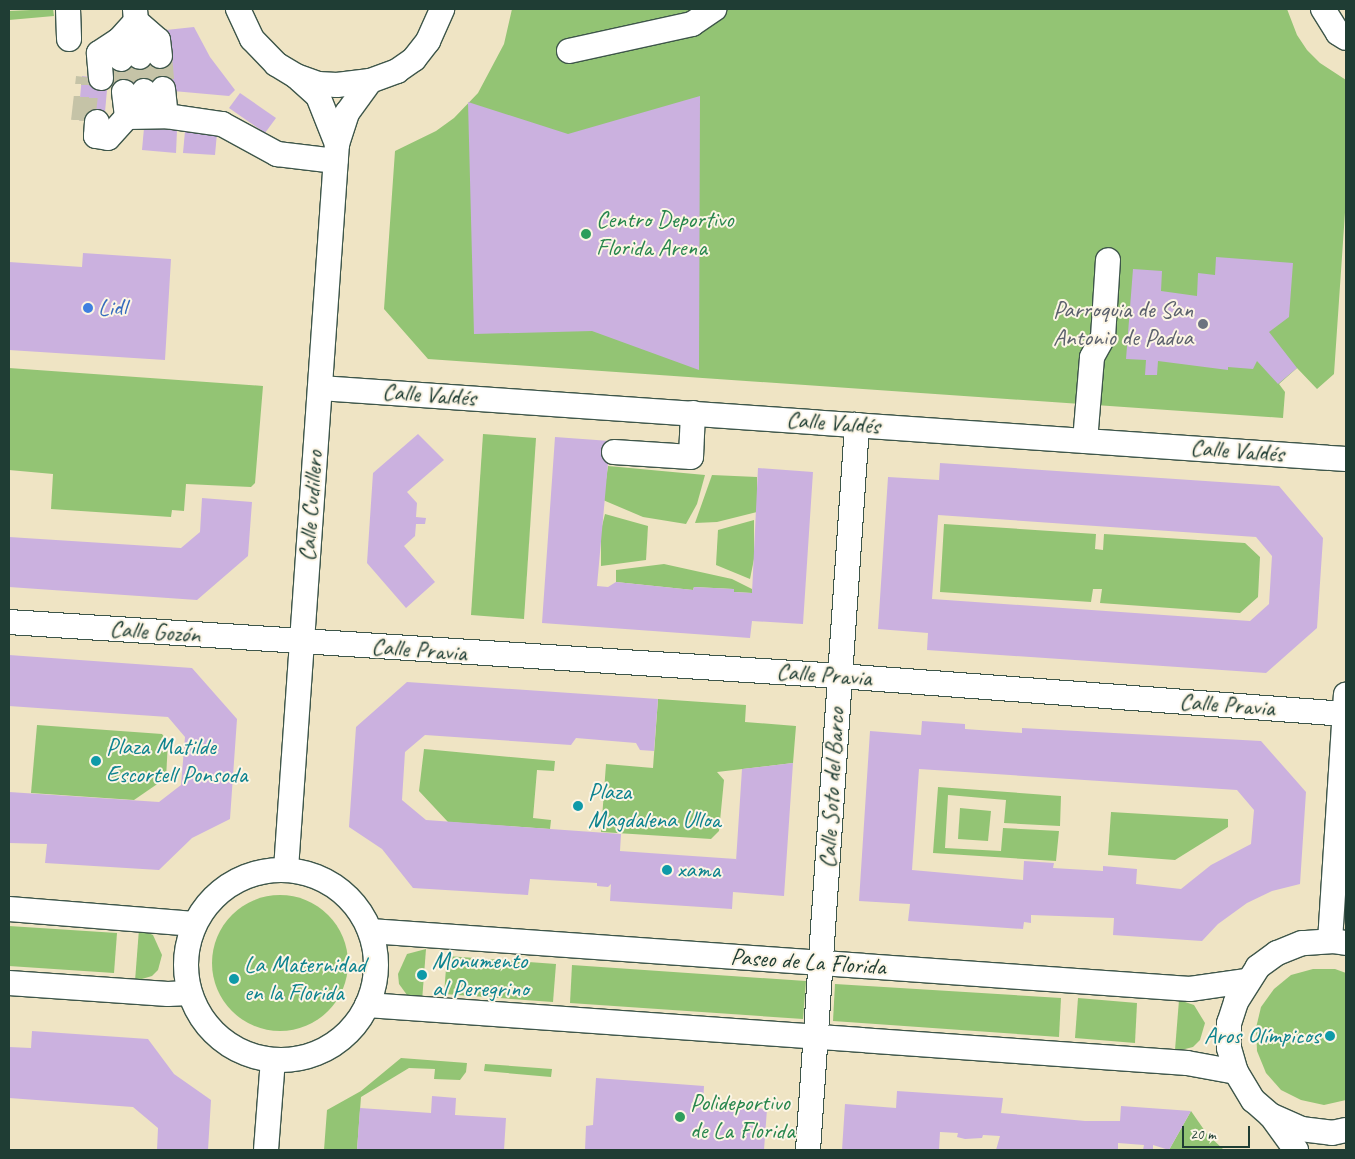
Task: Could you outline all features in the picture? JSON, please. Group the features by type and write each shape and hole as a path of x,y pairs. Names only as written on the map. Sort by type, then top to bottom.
{"street":[{"path":"68,9 69,39"},
{"path":"238,9 252,39 276,64 296,76 318,84 337,85 370,81 397,71 414,59 428,41 442,9"},
{"path":"569,51 692,24 714,9"},
{"path":"1323,9 1338,33 1346,38"},
{"path":"135,53 136,15"},
{"path":"96,73 99,53 135,53 158,40 136,15"},
{"name":"Calle Cudillero","path":"296,76 318,96 336,152"},
{"name":"Calle Cudillero","path":"286,869 336,152 347,113 370,81"},
{"path":"146,116 144,91 146,116"},
{"path":"92,126 108,138 146,116 222,124 277,154 336,152"},
{"path":"1086,440 1092,357 1103,337 1108,260"},
{"name":"Calle Valdés","path":"320,388 1346,459"},
{"path":"614,452 691,457 693,413"},
{"name":"Calle Soto del Barco","path":"808,1150 857,425"},
{"name":"Calle Gozón","path":"9,622 302,643"},
{"name":"Calle Pravia","path":"302,643 839,676 1346,704"},
{"path":"1296,1150 1270,1115 1253,1100 1236,1072 1229,1048 1230,1023 1246,981 1277,953 1302,943 1338,942 1346,704"},
{"path":"286,869 322,878 351,900 370,932 376,968 367,1005 351,1029 329,1047 302,1058 274,1060 237,1049 207,1026 189,993 185,958 194,924 210,900 232,882 258,872 286,869"},
{"path":"9,909 194,924"},
{"name":"Paseo de La Florida","path":"370,932 1190,989 1246,981"},
{"path":"9,983 168,994 189,993"},
{"path":"367,1005 1187,1063 1236,1072"},
{"path":"266,1150 274,1060"},
{"path":"1270,1115 1301,1129 1332,1133 1346,1130"},
{"path":"1338,1150 1346,1142"}],"green space":[{"path":"53,9 54,16 9,20 9,11"},
{"path":"512,9 1287,9 1297,35 1307,50 1320,63 1346,80 1346,198 1334,374 1317,389 1297,368 1279,384 1285,392 1283,418 428,359 384,309 395,151 436,131 454,118 478,93 504,44"},
{"path":"9,368 263,386 255,483 251,487 186,484 184,511 172,510 171,517 51,509 53,474 9,470"},
{"path":"483,434 536,438 524,619 471,615"},
{"path":"608,466 705,475 697,504 686,524 643,517 603,500"},
{"path":"712,475 757,477 757,512 717,522 695,523"},
{"path":"605,514 648,526 646,560 601,566 601,530"},
{"path":"754,520 754,559 750,579 716,565 718,530"},
{"path":"944,524 1096,534 1095,549 1103,550 1104,534 1245,543 1260,557 1258,597 1240,613 1100,603 1102,589 1093,589 1091,602 940,592"},
{"path":"664,564 732,579 752,589 752,593 734,592 733,589 694,587 693,590 616,582 616,570"},
{"path":"658,699 746,705 745,722 796,726 793,763 717,772 724,780 719,831 711,839 601,832 606,764 653,768"},
{"path":"37,725 162,734 168,742 166,778 134,800 31,793"},
{"path":"424,749 555,761 554,771 537,770 533,818 551,820 550,829 448,822 419,791"},
{"path":"938,787 1061,796 1060,826 1004,823 1006,800 948,795 945,848 1001,851 1003,828 1059,831 1056,861 933,853"},
{"path":"960,808 991,811 988,841 958,839"},
{"path":"1111,812 1228,819 1228,827 1175,860 1108,855"},
{"path":"280,895 306,900 328,915 343,937 348,963 343,989 328,1011 306,1026 280,1031 254,1026 232,1011 217,989 212,963 217,937 232,915 254,900"},
{"path":"9,926 117,933 114,973 9,966"},
{"path":"139,929 153,935 162,955 158,970 152,976 135,981"},
{"path":"426,949 422,1001 407,995 399,984 398,974 407,954"},
{"path":"447,956 556,964 553,1002 444,994"},
{"path":"572,965 806,981 803,1019 570,1003"},
{"path":"1313,969 1335,969 1346,973 1346,1100 1324,1105 1301,1100 1281,1090 1266,1073 1257,1051 1256,1028 1261,1007 1274,989 1291,975"},
{"path":"835,984 1061,998 1059,1037 833,1021"},
{"path":"1078,998 1137,1003 1135,1043 1075,1038"},
{"path":"1179,1000 1194,1005 1205,1023 1200,1040 1193,1047 1175,1050"},
{"path":"401,1058 467,1063 466,1072 460,1080 434,1079 435,1069 409,1068 361,1097 357,1150 324,1150 327,1110 361,1091"},
{"path":"485,1064 552,1069 551,1077 484,1071"},
{"path":"1191,1111 1207,1134 1224,1150 1169,1150"}],"building":[{"path":"194,27 210,57 235,90 229,96 173,91 118,92 115,59 169,55 166,30"},
{"path":"82,76 108,79 104,123 78,120"},
{"path":"240,93 276,118 265,133 229,108"},
{"name":"Centro Deportivo Florida Arena","path":"700,96 699,370 592,331 474,334 468,102 568,134"},
{"path":"144,128 177,130 176,153 142,150"},
{"path":"185,131 217,133 215,155 183,153"},
{"name":"Lidl","path":"83,253 171,259 165,360 9,350 9,262 82,267"},
{"name":"Parroquia de San Antonio de Padua","path":"1216,257 1293,263 1289,317 1269,332 1297,368 1278,384 1257,361 1253,369 1228,367 1228,370 1158,361 1157,375 1145,375 1146,360 1126,359 1133,269 1162,271 1161,291 1197,296 1198,273 1215,275"},
{"path":"418,434 444,460 407,492 417,503 416,517 426,518 425,524 416,524 415,536 404,546 435,582 406,608 367,563 373,473"},
{"path":"555,437 610,441 597,586 608,587 616,582 693,590 694,587 734,589 734,592 752,593 758,468 813,472 803,624 752,621 750,638 542,623"},
{"path":"940,463 1279,486 1323,538 1317,628 1266,673 927,650 928,633 878,629 888,477 939,480","holes":["938,515 1256,537 1272,556 1269,604 1250,621 932,599"]},
{"path":"202,498 252,502 248,556 197,600 9,587 9,537 181,548 200,532"},
{"path":"9,655 192,668 237,719 230,819 192,838 159,870 45,863 47,844 9,843 9,792 159,802 181,785 185,737 168,717 9,706"},
{"path":"407,682 658,699 654,751 640,750 636,743 576,738 571,745 425,735 405,752 402,800 426,820 621,834 620,851 736,859 736,861 742,769 793,763 784,896 733,892 732,909 610,901 611,884 608,887 597,886 597,883 530,879 528,895 413,888 382,849 349,827 356,727"},
{"path":"922,721 965,724 965,729 1022,733 1022,728 1261,741 1306,792 1300,884 1272,891 1247,903 1218,924 1202,941 1113,935 1114,918 1031,915 1031,923 1024,922 1023,929 908,921 910,904 859,901 870,731 921,735","holes":["919,769 1237,790 1254,810 1251,844 1211,865 1181,889 1136,884 1137,869 1103,866 1103,871 1053,868 1054,863 1024,861 1023,880 912,870"]},
{"path":"32,1031 148,1039 174,1074 211,1100 208,1150 157,1150 158,1128 133,1107 9,1098 9,1047 31,1048"},
{"name":"Polideportivo de La Florida","path":"596,1078 704,1086 703,1104 767,1109 764,1150 585,1150 586,1126 593,1125"},
{"path":"897,1091 1003,1098 1001,1113 1085,1121 1120,1121 1121,1106 1191,1111 1169,1150 1153,1145 1153,1150 1143,1150 1144,1145 1118,1143 1118,1150 996,1150 1000,1136 983,1135 982,1138 965,1139 957,1137 958,1133 940,1132 939,1150 842,1150 845,1104 896,1108"},
{"path":"432,1096 456,1098 455,1115 506,1118 504,1150 357,1150 360,1108 431,1113"}],"tunnel":[{"path":"160,56 163,89"},
{"path":"140,57 144,91"},
{"path":"121,59 124,92"},
{"path":"83,121 88,77"}],"place":[{"name":"Centro Deportivo Florida Arena","path":"586,234"},
{"name":"Lidl","path":"88,308"},
{"name":"Parroquia de San Antonio de Padua","path":"1203,324"},
{"name":"Plaza Matilde Escortell Ponsoda","path":"96,761"},
{"name":"Plaza Magdalena Ulloa","path":"578,806"},
{"name":"хата","path":"667,870"},
{"name":"Monumento al Peregrino","path":"422,975"},
{"name":"La Maternidad en la Florida","path":"234,979"},
{"name":"Aros Olímpicos","path":"1330,1036"},
{"name":"Polideportivo de La Florida","path":"680,1117"}]}
